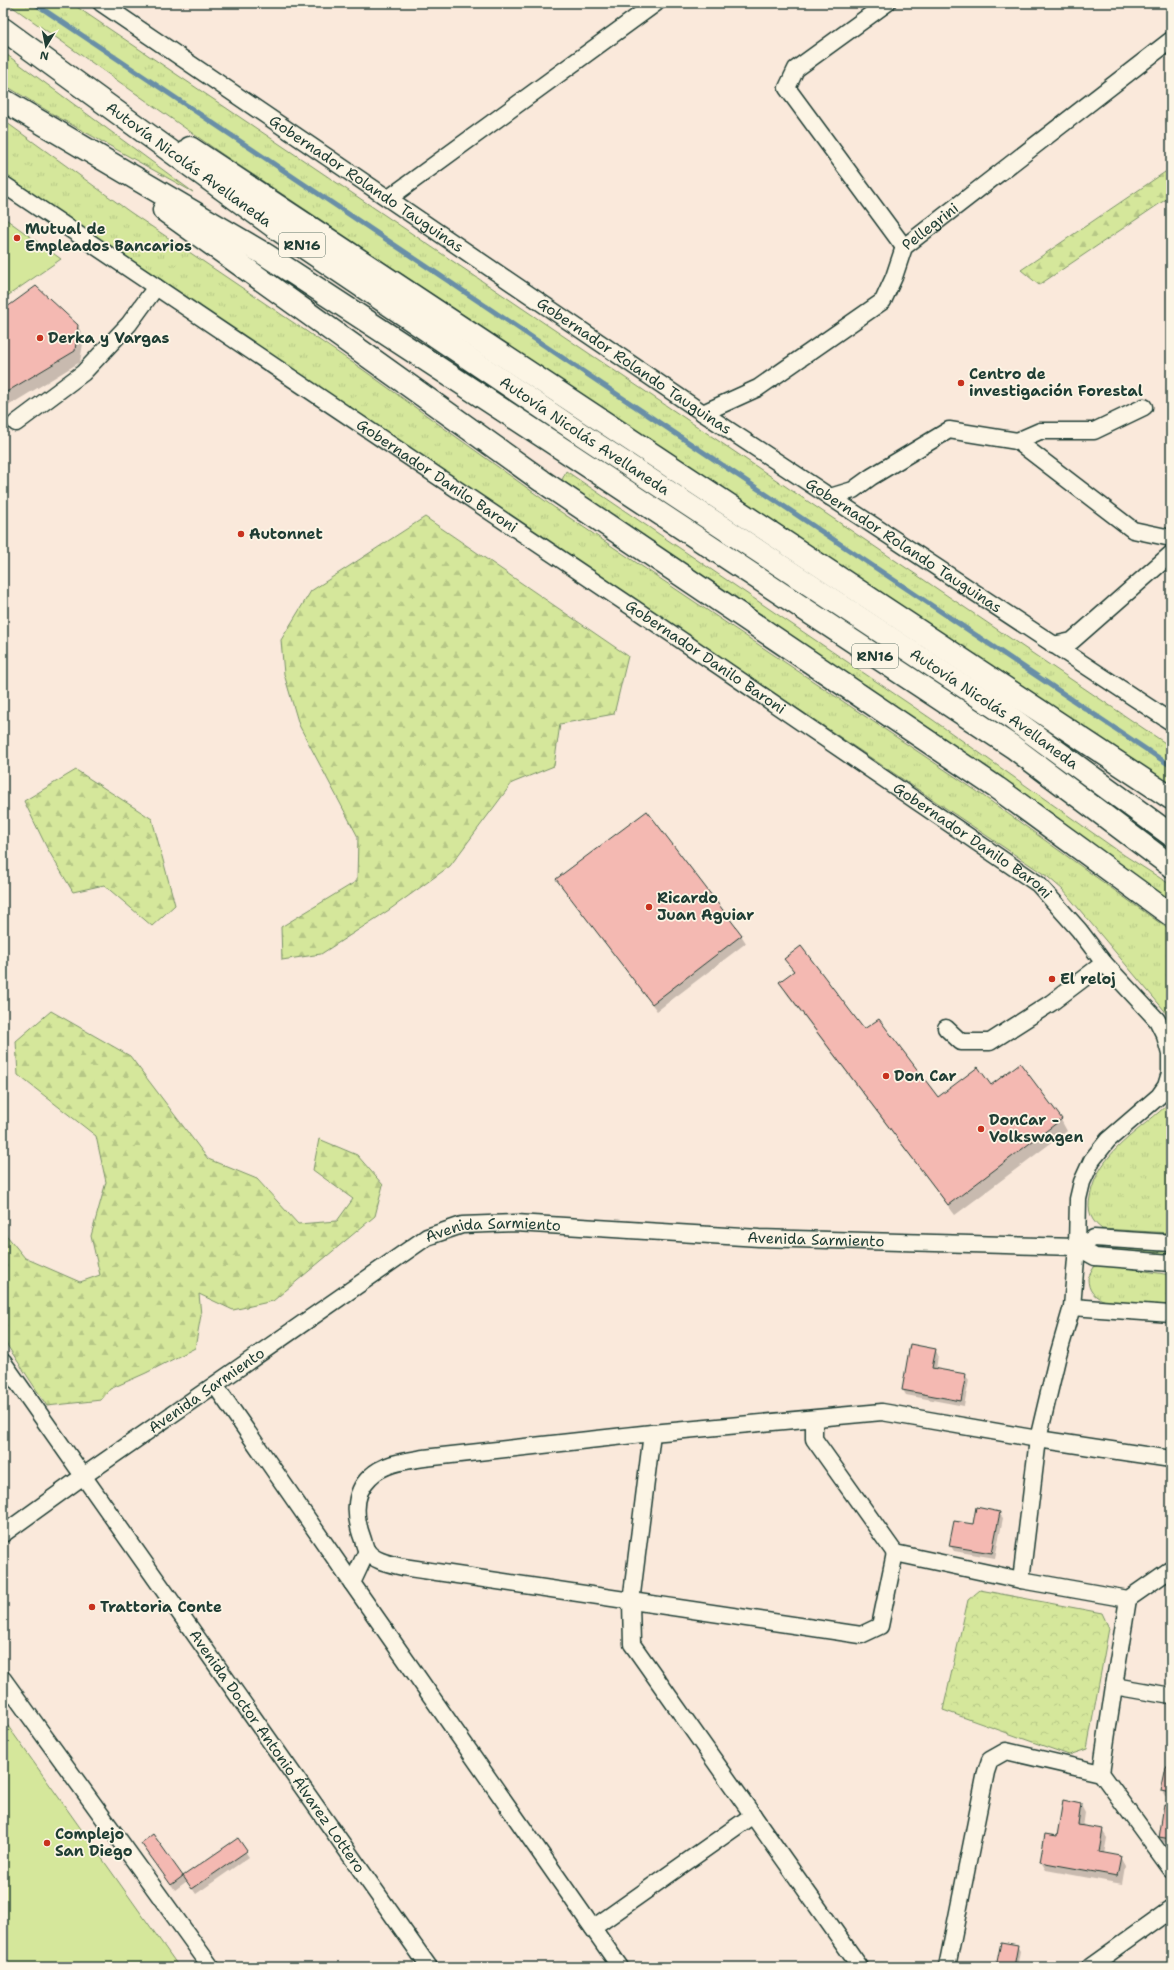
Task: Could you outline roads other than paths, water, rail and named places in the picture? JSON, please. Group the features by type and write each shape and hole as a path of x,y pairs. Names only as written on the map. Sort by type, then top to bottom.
{"highway":[{"name":"Autovía Nicolás Avellaneda","path":"3,29 280,231 600,447 1010,718 1171,835"},
{"path":"23,44 225,171 1171,798"},
{"name":"Autovía Nicolás Avellaneda","path":"3,100 266,255 1013,747 1171,866"},
{"path":"51,129 542,481 997,788 1171,915"}],"street":[{"name":"Gobernador Rolando Tauguinas","path":"101,3 703,413 1171,722"},
{"path":"389,198 656,3"},
{"path":"887,3 796,69 787,88 904,247"},
{"name":"Pellegrini","path":"703,413 758,388 883,301 904,247 1171,40"},
{"name":"Gobernador Danilo Baroni","path":"3,184 724,669 1038,884 1079,930 1104,963 1157,1020 1165,1036 1170,1054 1170,1073 1166,1086 1159,1096 1108,1140 1092,1160 1082,1182 1078,1198 1077,1247 1072,1307 1057,1359 1038,1439 1021,1580"},
{"path":"16,423 83,373 129,324 156,287"},
{"path":"1017,441 1040,431 1094,431 1144,407"},
{"path":"830,497 853,490 871,477 949,430 1017,441 1133,530 1171,538"},
{"path":"1053,645 1072,641 1171,554"},
{"path":"946,1028 961,1042 990,1042 1051,1003 1104,963"},
{"name":"Avenida Sarmiento","path":"3,1534 82,1477 427,1237 462,1225 516,1223 759,1238 1077,1247 1094,1257 1171,1263"},
{"name":"Avenida Sarmiento","path":"1077,1247 1094,1238 1171,1243"},
{"path":"1072,1307 1171,1314"},
{"name":"Avenida Doctor Antonio Álvarez Lottero","path":"3,1362 82,1477 429,1967"},
{"path":"215,1385 620,1967"},
{"path":"895,1553 880,1626 861,1635 403,1567 381,1561 367,1551 359,1530 355,1513 359,1495 370,1477 392,1464 424,1458 652,1433 882,1412 1038,1439 1171,1459"},
{"path":"814,1419 814,1440 895,1553 1021,1580 1128,1599"},
{"path":"652,1433 631,1602 632,1644 860,1967"},
{"path":"352,1583 367,1551"},
{"path":"1101,1773 1128,1599 1171,1568"},
{"path":"3,1679 211,1967"},
{"path":"1114,1686 1171,1696"},
{"path":"947,1967 984,1780 990,1760 1006,1751 1101,1773 1171,1870"},
{"path":"593,1928 753,1815"},
{"path":"1090,1967 1171,1909"}],"waterway":[{"path":"34,3 1171,766"}],"place":[{"name":"Mutual de Empleados Bancarios","path":"17,238"},
{"name":"Derka y Vargas","path":"40,338"},
{"name":"Centro de investigación Forestal","path":"961,383"},
{"name":"Autonnet","path":"241,534"},
{"name":"Ricardo Juan Aguiar","path":"649,907"},
{"name":"El reloj","path":"1052,979"},
{"name":"Don Car","path":"886,1076"},
{"name":"DonCar - Volkswagen","path":"981,1129"},
{"name":"Trattoria Conte","path":"92,1607"},
{"name":"Complejo San Diego","path":"47,1843"}]}
